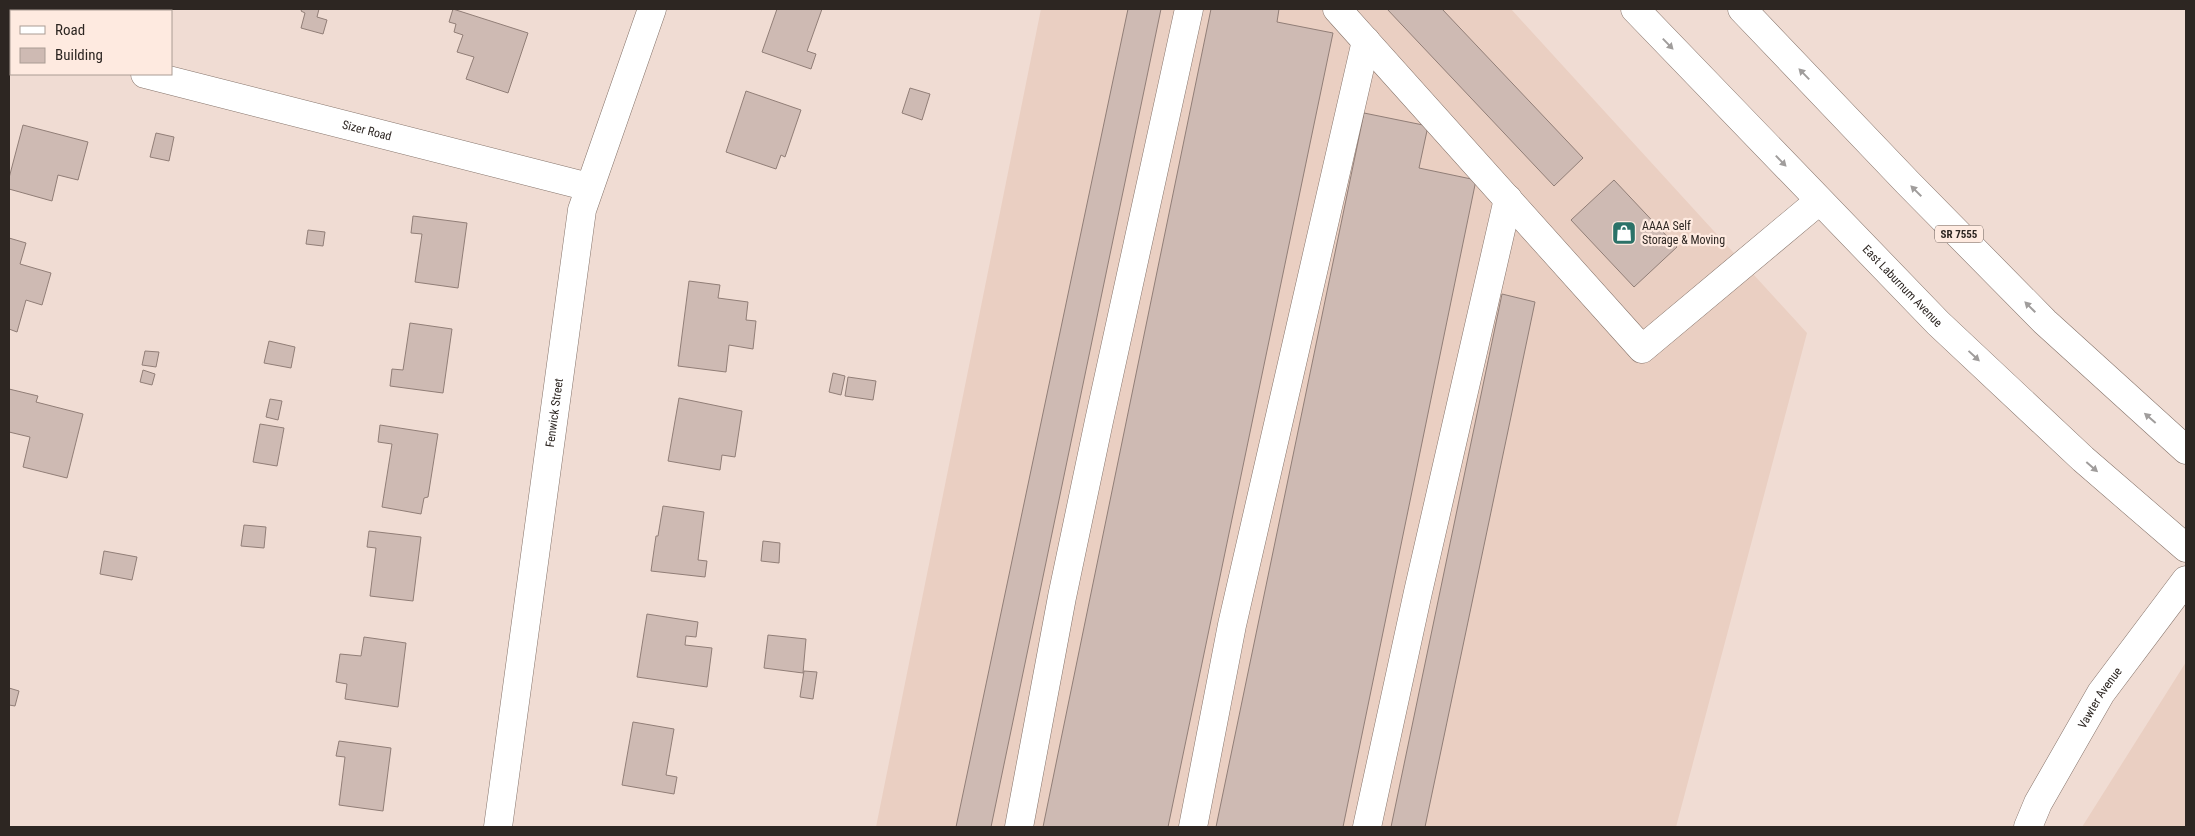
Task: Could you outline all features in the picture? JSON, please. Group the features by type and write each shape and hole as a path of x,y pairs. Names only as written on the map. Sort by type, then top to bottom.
{"street":[{"name":"Fenwick Street","path":"498,827 582,210 652,9"},
{"path":"1019,827 1093,451 1189,9"},
{"path":"1336,9 1642,349 1820,201"},
{"name":"East Laburnum Avenue","path":"1635,9 1924,308 2083,459 2186,548"},
{"name":"SR 7555","path":"1742,9 1908,183 2045,322 2186,450"},
{"path":"1193,827 1234,616 1366,41"},
{"name":"Sizer Road","path":"149,75 589,187"},
{"path":"1367,827 1418,592 1508,199"},
{"name":"Vawter Avenue","path":"2028,827 2038,803 2101,693 2186,580"}],"shaded area":[{"path":"1041,9 1511,9 1807,333 1676,827 876,827"},
{"path":"2186,662 2186,827 2082,827"}],"building":[{"path":"302,9 319,9 317,17 327,20 323,34 301,28 305,13 301,11"},
{"path":"453,9 528,33 508,93 466,79 474,57 457,52 463,35 454,32 456,24 449,22"},
{"path":"777,9 822,9 807,51 816,54 811,69 762,52"},
{"path":"1128,9 1161,9 991,827 956,827"},
{"path":"1211,9 1279,9 1277,22 1333,33 1168,827 1043,827"},
{"path":"1387,9 1442,9 1583,158 1554,186"},
{"path":"910,88 930,94 922,120 902,113"},
{"path":"746,91 801,110 785,157 781,155 776,169 726,152"},
{"path":"1364,113 1428,126 1419,168 1476,180 1343,827 1216,827"},
{"path":"23,125 88,142 78,180 58,175 52,201 9,189 9,178"},
{"path":"156,133 174,137 169,161 150,157"},
{"name":"AAAA Self Storage & Moving","path":"1614,180 1677,247 1634,287 1571,220"},
{"path":"413,216 467,223 458,288 415,282 422,234 411,233"},
{"path":"308,230 325,232 323,246 306,244"},
{"path":"9,238 26,243 20,264 51,273 42,305 26,300 17,332 9,329"},
{"path":"689,281 720,285 718,298 748,302 746,320 756,321 753,349 729,345 726,372 678,366"},
{"path":"1502,294 1535,302 1425,827 1391,827"},
{"path":"410,323 452,329 443,393 390,386 392,369 403,370"},
{"path":"269,341 295,347 291,368 264,363"},
{"path":"145,351 159,352 156,367 142,365"},
{"path":"143,370 155,374 152,385 140,382"},
{"path":"833,373 845,376 841,395 829,392"},
{"path":"848,377 876,381 873,400 845,396"},
{"path":"9,389 38,396 36,402 83,414 67,478 23,467 30,437 9,432"},
{"path":"679,398 742,411 735,457 722,455 720,470 668,461"},
{"path":"270,399 282,401 278,420 266,417"},
{"path":"260,424 284,428 277,466 253,462"},
{"path":"380,425 438,434 428,497 424,498 421,514 382,507 392,444 378,442"},
{"path":"663,506 704,512 698,560 707,561 705,577 651,571"},
{"path":"244,525 266,527 264,548 241,546"},
{"path":"369,531 421,537 413,601 370,596 376,548 367,547"},
{"path":"763,541 780,543 779,563 761,561"},
{"path":"104,551 137,557 132,580 100,574"},
{"path":"647,614 698,622 696,637 686,636 685,645 712,648 707,687 637,677"},
{"path":"768,635 806,639 803,673 764,668"},
{"path":"364,637 406,643 398,707 345,699 347,684 336,682 340,654 361,656"},
{"path":"804,671 817,672 813,699 800,697"},
{"path":"9,688 19,691 15,706 9,705"},
{"path":"633,722 674,729 666,775 677,777 674,794 622,785"},
{"path":"339,741 391,748 383,811 339,805 345,757 336,756"}],"place":[{"name":"AAAA Self Storage & Moving","path":"1624,233"}]}
